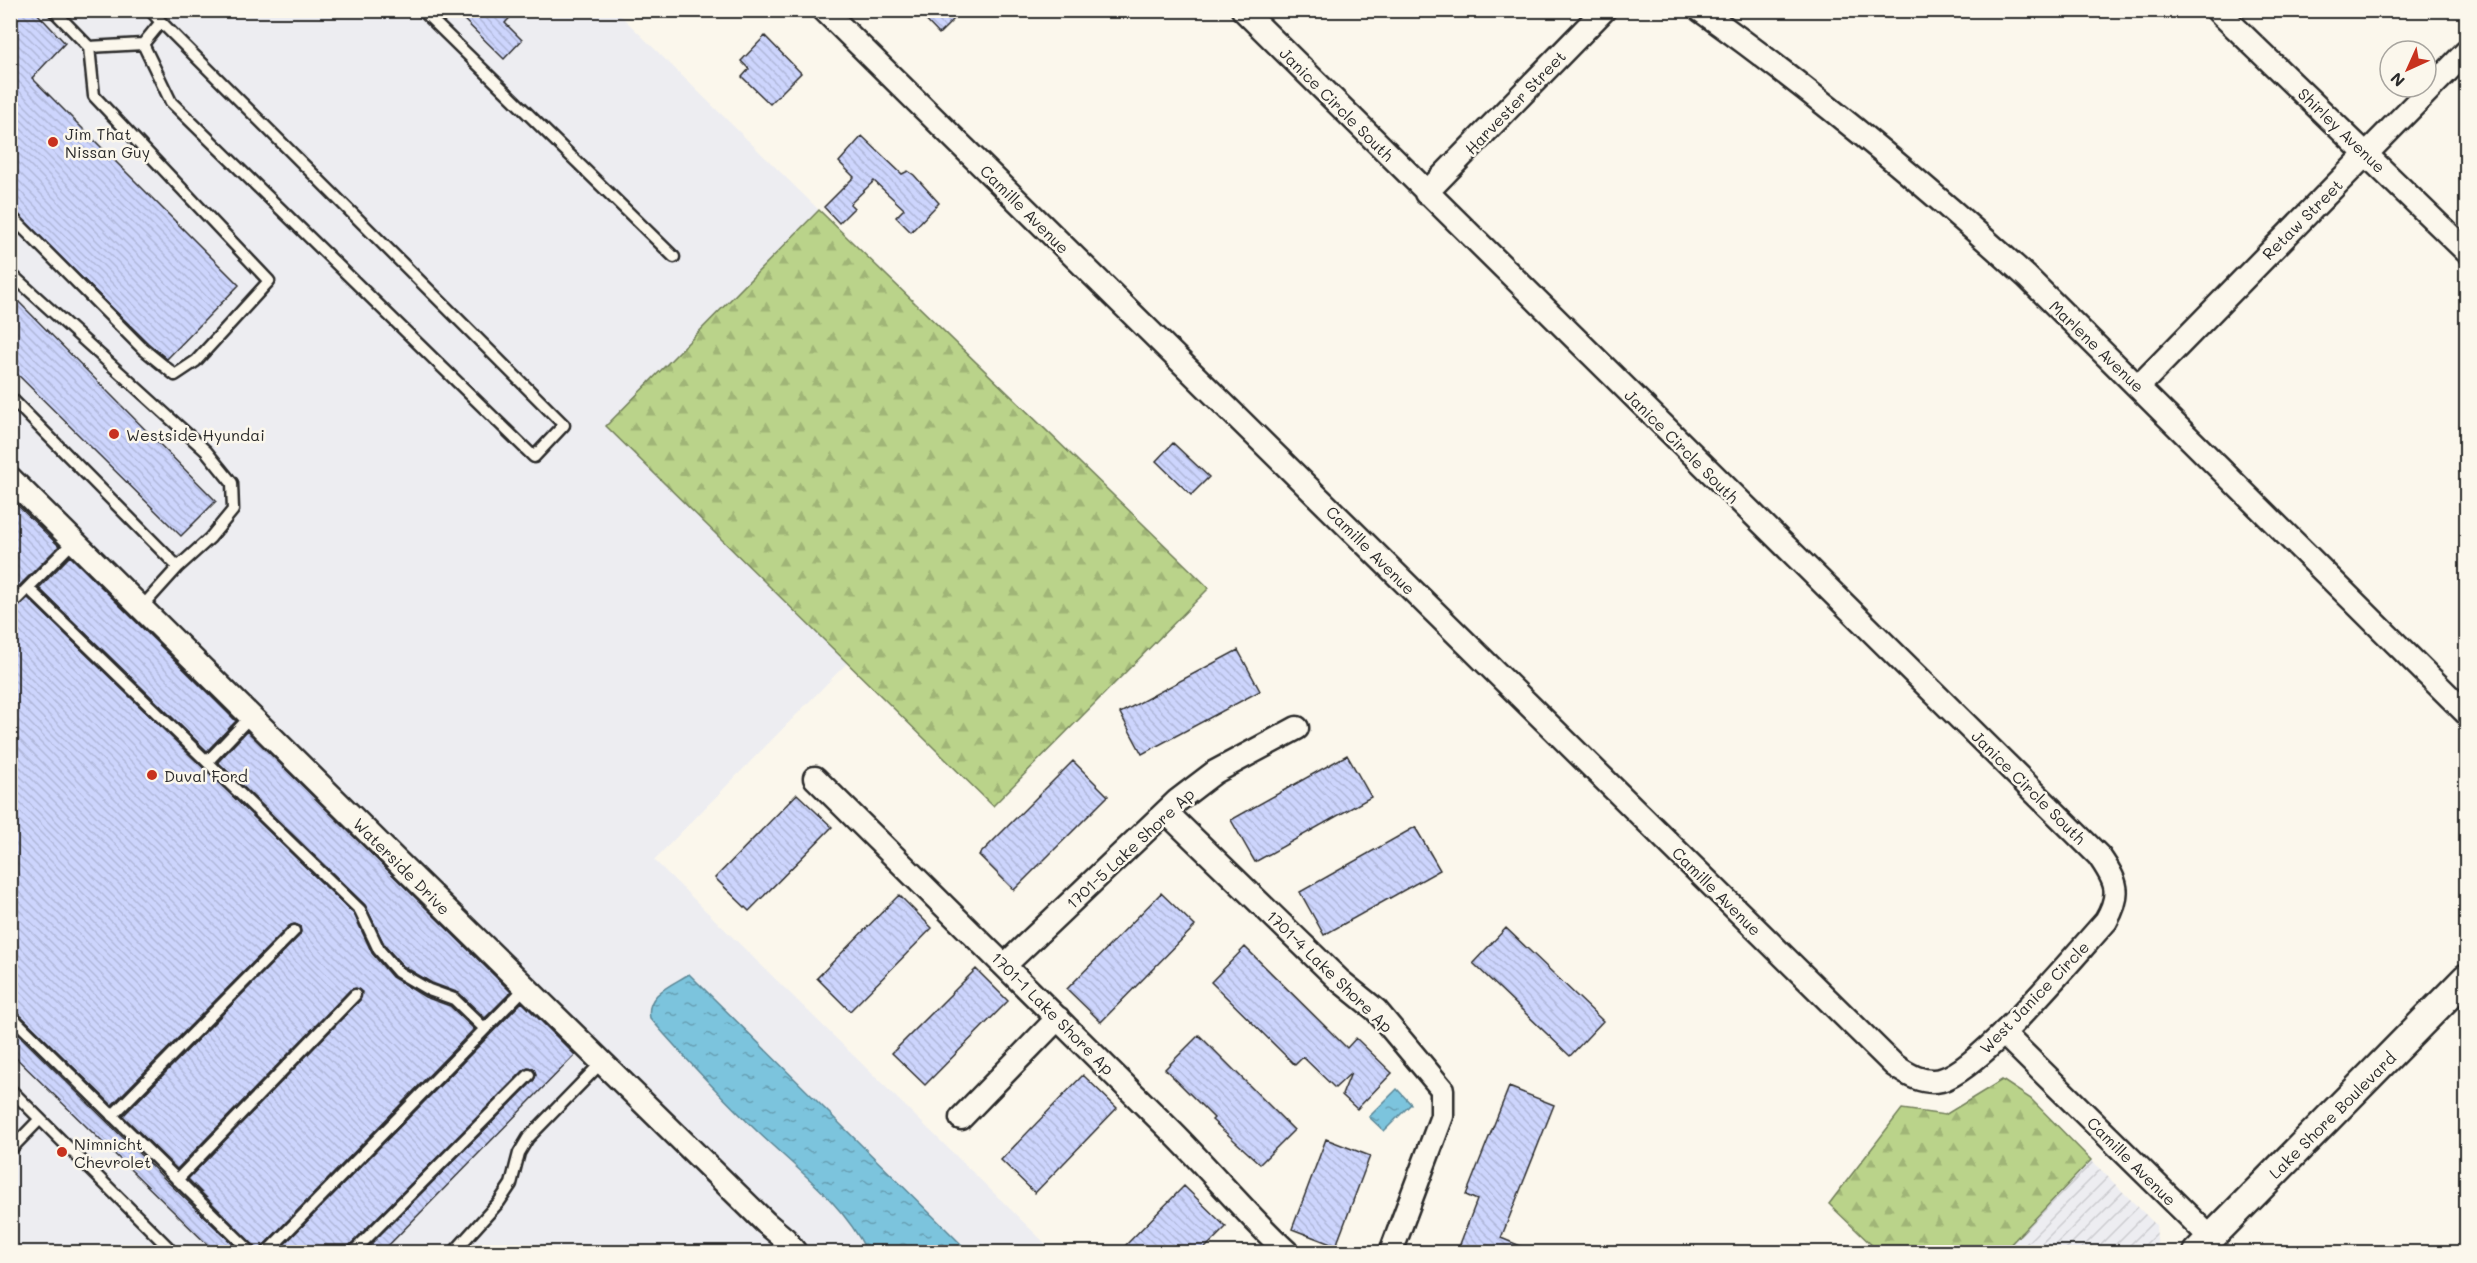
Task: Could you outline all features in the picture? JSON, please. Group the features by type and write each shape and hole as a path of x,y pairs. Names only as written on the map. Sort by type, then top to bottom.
{"street":[{"name":"Camille Avenue","path":"824,10 1894,1065 1908,1076 1924,1080"},
{"name":"Janice Circle South","path":"1243,10 1426,194 2099,856 2116,886"},
{"name":"Harvester Street","path":"1426,194 1604,10"},
{"name":"Marlene Avenue","path":"1700,10 1826,107 1953,211 2027,278 2139,386 2466,713"},
{"name":"Shirley Avenue","path":"2217,10 2466,251"},
{"name":"Retaw Street","path":"2139,386 2466,52"},
{"name":"Waterside Drive","path":"10,478 602,1062 785,1239 795,1252"},
{"name":"1701-5 Lake Shore Ap","path":"1005,965 1177,801 1215,772 1297,728"},
{"name":"1701-1 Lake Shore Ap","path":"815,778 1210,1170 1248,1215 1287,1252"},
{"name":"1701-4 Lake Shore Ap","path":"1166,812 1338,980 1376,1010 1442,1089 1442,1116 1391,1252"},
{"name":"West Janice Circle","path":"1924,1080 1939,1080 1957,1074 2003,1033 2106,921 2116,903 2116,886"},
{"name":"Lake Shore Boulevard","path":"2204,1245 2466,978"},
{"path":"961,1118 1058,1018"},
{"name":"Camille Avenue","path":"2003,1033 2204,1245"}],"lane":[{"path":"10,215 143,349 175,375 196,361 269,281 94,96 89,47 52,10"},
{"path":"143,44 171,102 534,458 564,424 150,10"},
{"path":"422,10 674,257"},
{"path":"89,47 143,44 161,22"},
{"path":"10,273 206,451 232,483 233,510 210,538 178,567 141,608"},
{"path":"10,397 178,567"},
{"path":"10,606 74,541"},
{"path":"28,588 360,910 379,950 398,972 429,990 454,999 485,1029"},
{"path":"208,761 251,716"},
{"path":"112,1116 294,931"},
{"path":"267,1252 526,987"},
{"path":"177,1180 355,995"},
{"path":"10,1015 251,1252"},
{"path":"454,1252 500,1202 511,1184 519,1153 528,1138 602,1062"},
{"path":"353,1252 529,1075"},
{"path":"10,1089 168,1247 164,1252"},
{"path":"10,1150 40,1119"}],"shaded area":[{"path":"10,11 616,11 819,210 606,426 848,662 654,860 1054,1252 382,1252 577,1053 11,498"},
{"name":"Nimnicht Chevrolet","path":"11,1052 215,1252 11,1252"},
{"path":"2091,1160 2156,1225 2158,1252 2003,1252"}],"green space":[{"path":"819,210 1209,588 993,806 606,426"},
{"path":"2002,1080 2031,1099 2091,1160 2003,1252 1879,1252 1829,1204 1902,1109 1945,1115"}],"water":[{"path":"689,974 969,1252 867,1252 858,1235 833,1204 731,1106 650,1018 650,1010 656,996"},
{"path":"1397,1089 1411,1104 1384,1131 1369,1117"}],"building":[{"name":"Jim That Nissan Guy","path":"10,10 34,10 65,43 32,78 239,285 167,359 10,207"},
{"path":"454,10 517,10 505,23 522,40 504,59"},
{"path":"916,10 963,10 939,34"},
{"path":"765,36 801,73 770,104 742,77 749,69 741,61"},
{"path":"862,136 902,174 908,171 914,175 939,203 911,232 896,217 904,209 874,181 850,204 854,208 839,223 824,207 854,177 839,162"},
{"name":"Westside Hyundai","path":"10,293 216,501 181,536 10,367"},
{"path":"1173,443 1209,477 1191,495 1156,461"},
{"path":"10,498 59,546 10,595"},
{"path":"70,556 236,721 207,751 39,588"},
{"name":"Duval Ford","path":"28,598 354,914 372,953 392,977 425,997 450,1006 474,1029 262,1247 260,1252 188,1179 360,1000 362,992 356,988 350,990 177,1169 123,1116 299,936 300,926 295,924 289,926 112,1105 15,1010 10,1008 10,613"},
{"path":"1238,650 1260,691 1142,754 1120,713"},
{"path":"247,731 511,992 485,1018 459,993 432,983 403,966 385,946 365,905 218,762"},
{"path":"1347,755 1371,797 1255,862 1231,820"},
{"path":"1073,761 1108,796 1014,890 979,855"},
{"path":"797,794 832,827 749,911 715,878"},
{"path":"1415,827 1440,870 1324,935 1300,892"},
{"path":"1161,893 1195,926 1101,1022 1067,989"},
{"path":"899,895 932,928 850,1011 817,978"},
{"path":"1506,928 1603,1021 1570,1056 1473,963"},
{"path":"1245,947 1347,1048 1356,1038 1392,1073 1357,1109 1342,1095 1351,1073 1335,1088 1303,1057 1295,1065 1211,982"},
{"path":"976,969 1008,1001 925,1085 892,1053"},
{"path":"522,1002 575,1055 382,1252 363,1252 534,1080 536,1074 534,1069 524,1070 348,1247 346,1252 277,1252"},
{"path":"10,1026 241,1252 215,1252 10,1052"},
{"path":"1199,1035 1294,1130 1260,1164 1212,1120 1214,1118 1165,1069"},
{"path":"1083,1075 1117,1108 1035,1193 1001,1160"},
{"path":"1509,1087 1554,1105 1501,1238 1535,1252 1457,1252 1477,1200 1466,1195"},
{"path":"1326,1139 1370,1156 1336,1246 1292,1229"},
{"path":"1184,1186 1226,1227 1201,1252 1119,1252"}],"place":[{"name":"Jim That Nissan Guy","path":"53,142"},
{"name":"Westside Hyundai","path":"114,434"},
{"name":"Duval Ford","path":"152,775"},
{"name":"Nimnicht Chevrolet","path":"62,1152"}]}
